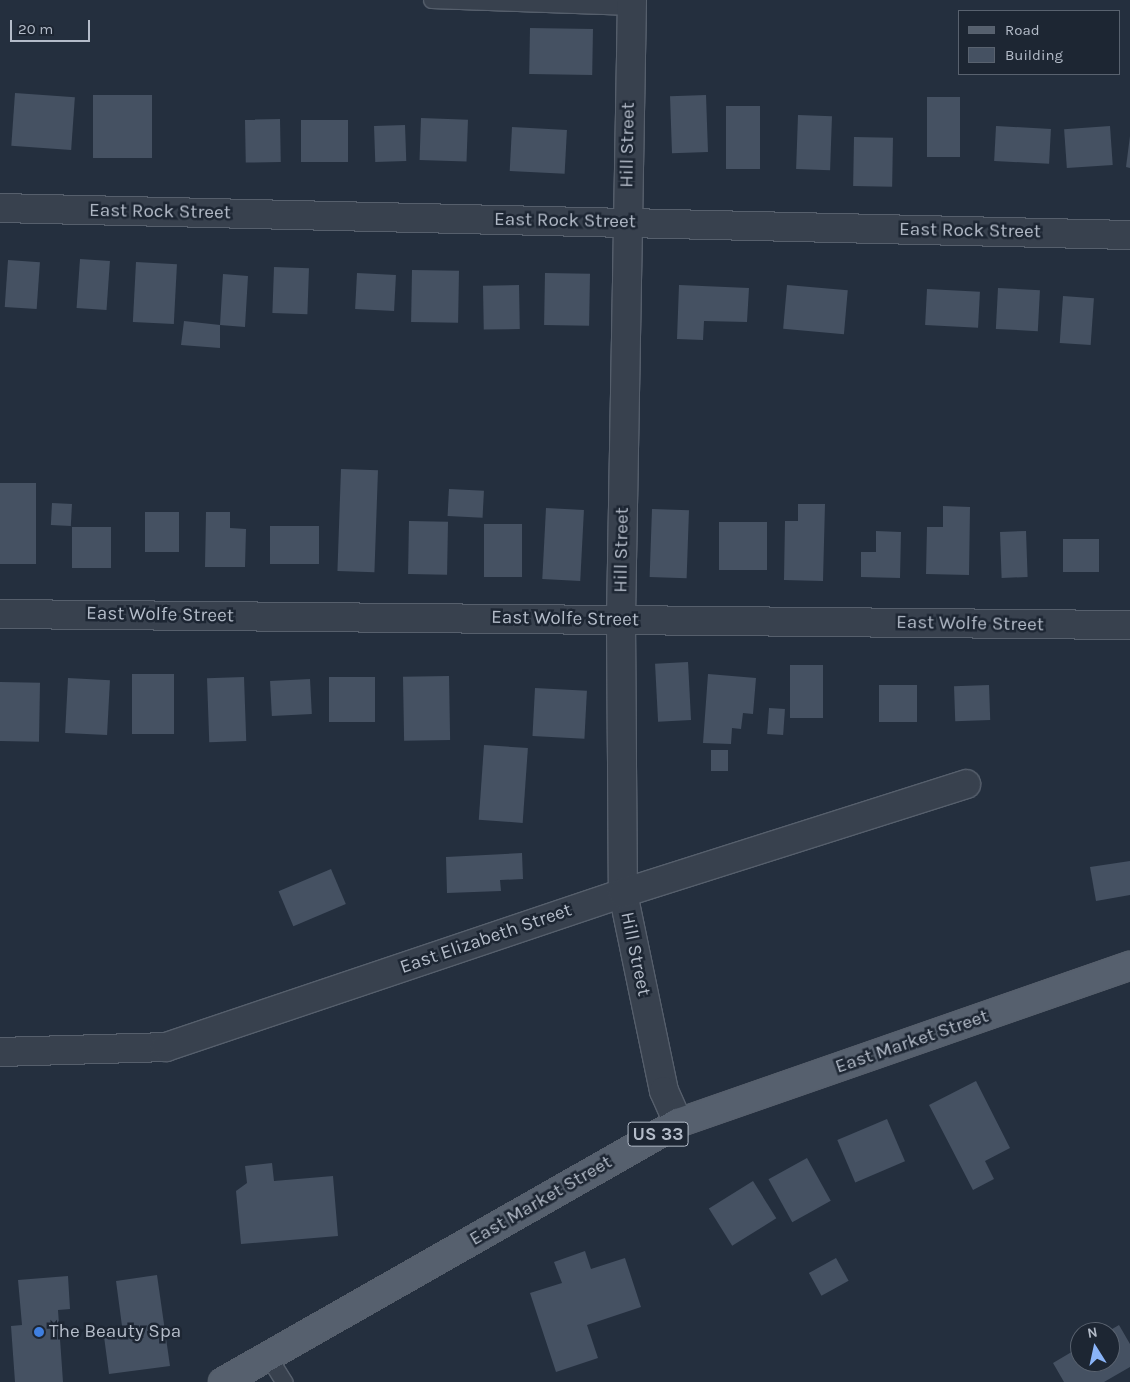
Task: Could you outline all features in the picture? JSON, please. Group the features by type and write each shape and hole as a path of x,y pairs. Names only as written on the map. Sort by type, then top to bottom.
{"main road":[{"name":"East Market Street","path":"223,1382 678,1123 1130,966"}],"street":[{"name":"Hill Street","path":"632,3 621,620 622,893 664,1091 678,1123"},
{"name":"East Rock Street","path":"0,208 1130,235"},
{"name":"East Wolfe Street","path":"0,614 1130,625"},
{"name":"East Elizabeth Street","path":"0,1052 166,1047 622,893 966,784"}],"lane":[{"path":"432,0 632,3"},
{"path":"268,1356 284,1382"}],"building":[{"path":"530,28 593,29 592,75 529,74"},
{"path":"15,93 75,97 71,150 11,146"},
{"path":"93,95 152,95 152,158 93,158"},
{"path":"706,95 708,152 672,153 670,96"},
{"path":"927,97 960,97 960,157 927,157"},
{"path":"726,106 760,106 760,169 726,169"},
{"path":"798,115 832,116 830,170 796,169"},
{"path":"421,118 468,120 467,162 420,160"},
{"path":"280,119 281,162 246,163 245,120"},
{"path":"301,120 348,120 348,162 301,162"},
{"path":"405,125 406,161 375,162 374,126"},
{"path":"996,126 1051,129 1049,164 994,161"},
{"path":"1110,126 1113,165 1067,168 1064,129"},
{"path":"512,127 567,130 565,174 510,171"},
{"path":"1130,136 1130,168 1126,167"},
{"path":"854,137 893,138 892,187 853,186"},
{"path":"80,259 110,261 107,310 77,308"},
{"path":"8,260 40,262 37,309 5,307"},
{"path":"136,262 177,264 174,324 133,322"},
{"path":"274,267 309,268 307,314 272,313"},
{"path":"412,270 459,271 458,323 411,322"},
{"path":"357,273 396,275 394,311 355,309"},
{"path":"545,273 590,274 589,326 544,325"},
{"path":"223,274 248,276 245,327 220,325"},
{"path":"519,285 520,329 484,330 483,286"},
{"path":"679,285 749,288 747,322 704,321 703,340 677,339"},
{"path":"787,285 848,290 844,334 783,329"},
{"path":"998,288 1040,290 1038,331 996,329"},
{"path":"927,289 980,292 978,328 925,325"},
{"path":"1063,296 1094,298 1091,345 1060,343"},
{"path":"184,321 220,325 220,348 181,345"},
{"path":"341,469 378,470 374,572 337,571"},
{"path":"0,483 36,483 36,564 0,564"},
{"path":"449,489 484,491 483,518 448,516"},
{"path":"52,503 72,504 71,526 51,525"},
{"path":"798,504 825,504 823,581 784,580 785,521 798,521"},
{"path":"943,506 970,507 969,575 926,574 927,527 943,527"},
{"path":"546,508 584,510 580,581 542,579"},
{"path":"652,509 689,510 687,578 650,577"},
{"path":"145,512 179,512 179,552 145,552"},
{"path":"206,512 230,512 230,528 246,529 245,567 205,567"},
{"path":"409,521 448,522 447,575 408,574"},
{"path":"719,522 767,522 767,570 719,570"},
{"path":"484,524 522,524 522,577 484,577"},
{"path":"270,526 319,526 319,564 270,564"},
{"path":"72,527 111,527 111,568 72,568"},
{"path":"876,531 901,532 900,578 861,577 861,552 876,552"},
{"path":"1026,531 1028,577 1002,578 1000,532"},
{"path":"1063,539 1099,539 1099,572 1063,572"},
{"path":"688,662 691,720 658,722 655,664"},
{"path":"790,665 823,665 823,718 790,718"},
{"path":"132,674 174,674 174,734 132,734"},
{"path":"708,674 756,678 753,714 743,713 741,729 732,728 731,744 703,743"},
{"path":"449,676 450,740 404,741 403,677"},
{"path":"244,677 246,741 209,742 207,678"},
{"path":"329,677 375,677 375,722 329,722"},
{"path":"68,678 110,680 107,735 65,733"},
{"path":"310,679 312,714 272,716 270,681"},
{"path":"0,682 40,683 39,742 0,741"},
{"path":"879,685 917,685 917,722 879,722"},
{"path":"989,685 990,720 955,721 954,686"},
{"path":"535,688 587,691 584,739 532,736"},
{"path":"769,708 785,709 783,735 767,734"},
{"path":"484,745 528,748 523,823 479,820"},
{"path":"711,750 728,750 728,771 711,771"},
{"path":"522,853 523,879 500,880 501,891 447,893 446,857"},
{"path":"1130,861 1130,895 1096,901 1090,867"},
{"path":"331,869 346,904 293,926 279,891"},
{"path":"976,1081 1010,1148 985,1161 994,1179 973,1190 929,1105"},
{"path":"887,1119 905,1161 855,1182 837,1140"},
{"path":"807,1158 831,1201 792,1222 769,1179"},
{"path":"272,1163 274,1181 333,1176 338,1236 241,1244 236,1191 247,1183 245,1166"},
{"path":"753,1181 776,1218 732,1246 709,1209"},
{"path":"585,1251 591,1269 625,1258 641,1307 587,1325 598,1358 556,1372 530,1293 562,1283 554,1262"},
{"path":"836,1258 849,1281 821,1296 809,1273"},
{"path":"157,1275 170,1366 109,1374 103,1329 122,1326 116,1281"},
{"path":"68,1276 70,1309 58,1310 63,1382 15,1382 11,1326 22,1325 18,1280"},
{"path":"1120,1327 1130,1344 1130,1367 1104,1382 1064,1382 1053,1363 1070,1353 1070,1372 1120,1372"}],"place":[{"name":"The Beauty Spa","path":"39,1332"}]}
